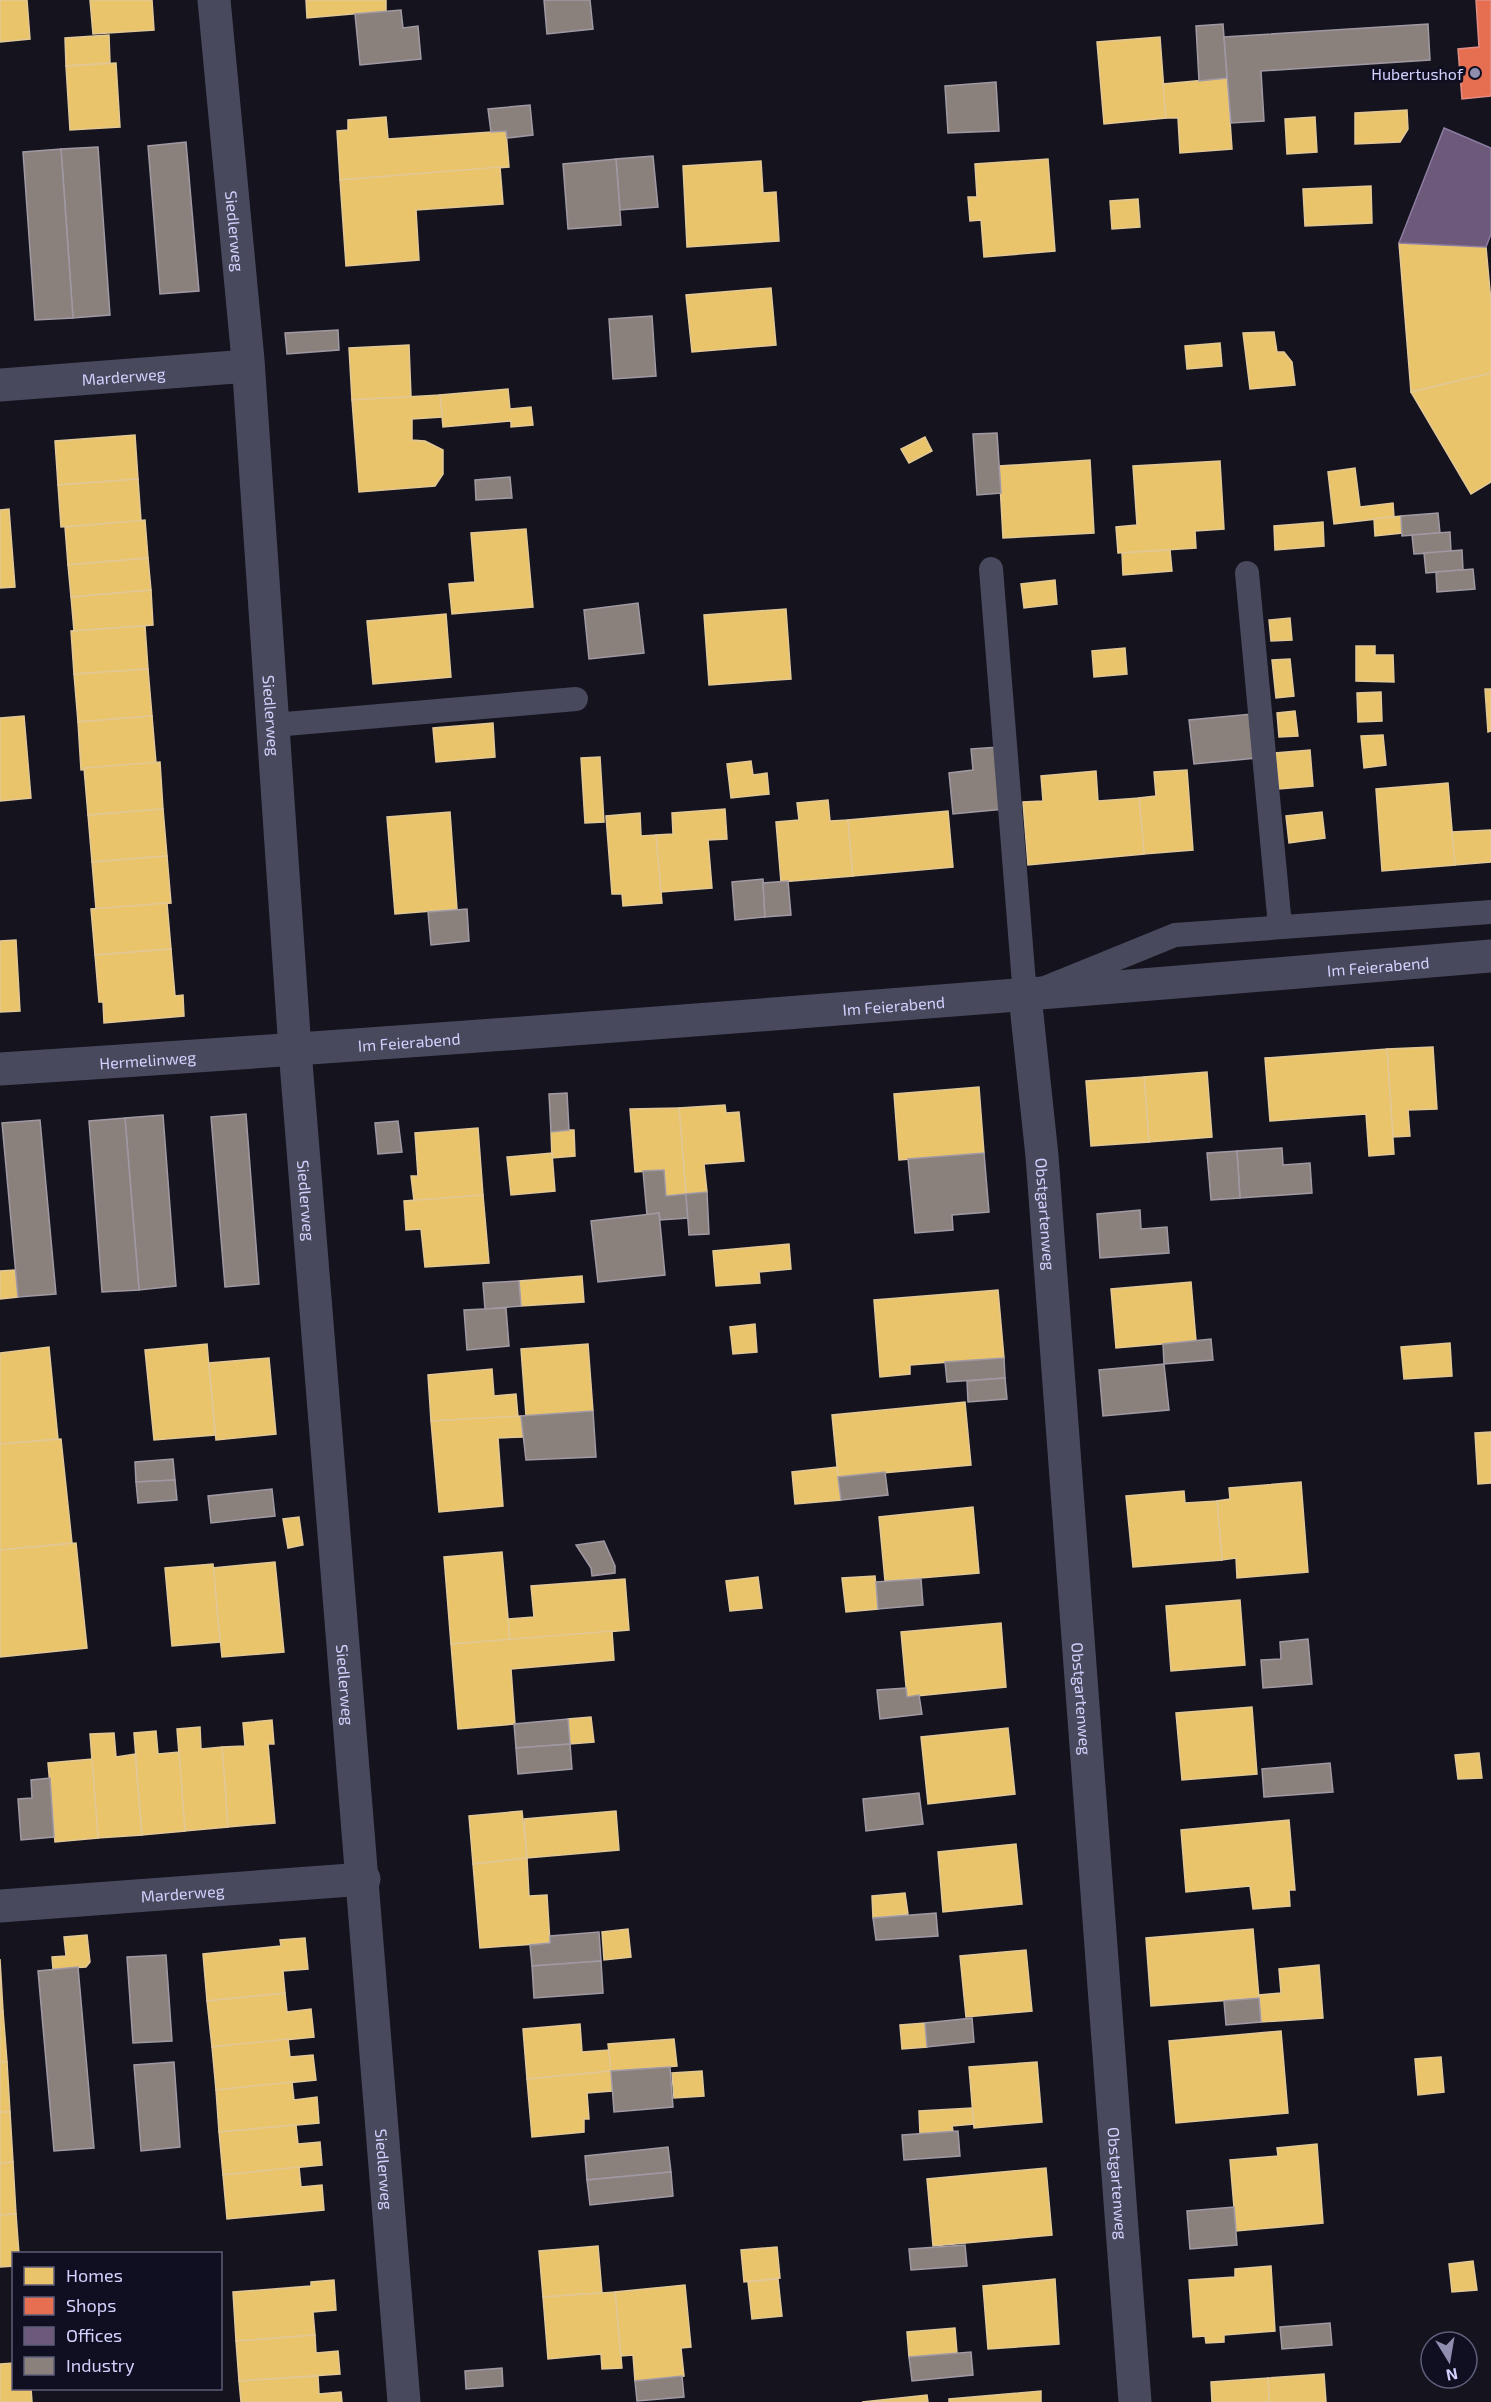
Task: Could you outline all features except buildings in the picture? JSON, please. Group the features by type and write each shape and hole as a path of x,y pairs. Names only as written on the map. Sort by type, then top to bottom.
{"street":[{"name":"Siedlerweg","path":"214,0 248,366 295,1050 364,1879 404,2402"},
{"name":"Marderweg","path":"0,385 248,366"},
{"name":"Im Feierabend","path":"295,1050 1025,996 1236,976 1491,956"},
{"name":"Obstgartenweg","path":"1025,996 1042,1156 1135,2402"},
{"name":"Hermelinweg","path":"0,1069 295,1050"},
{"name":"Marderweg","path":"0,1906 364,1879"}],"lane":[{"path":"991,569 1025,996 1175,935 1491,912"},
{"path":"1247,573 1280,926"},
{"path":"274,725 576,699"}],"place":[{"name":"Hubertushof","path":"1475,73"}]}
